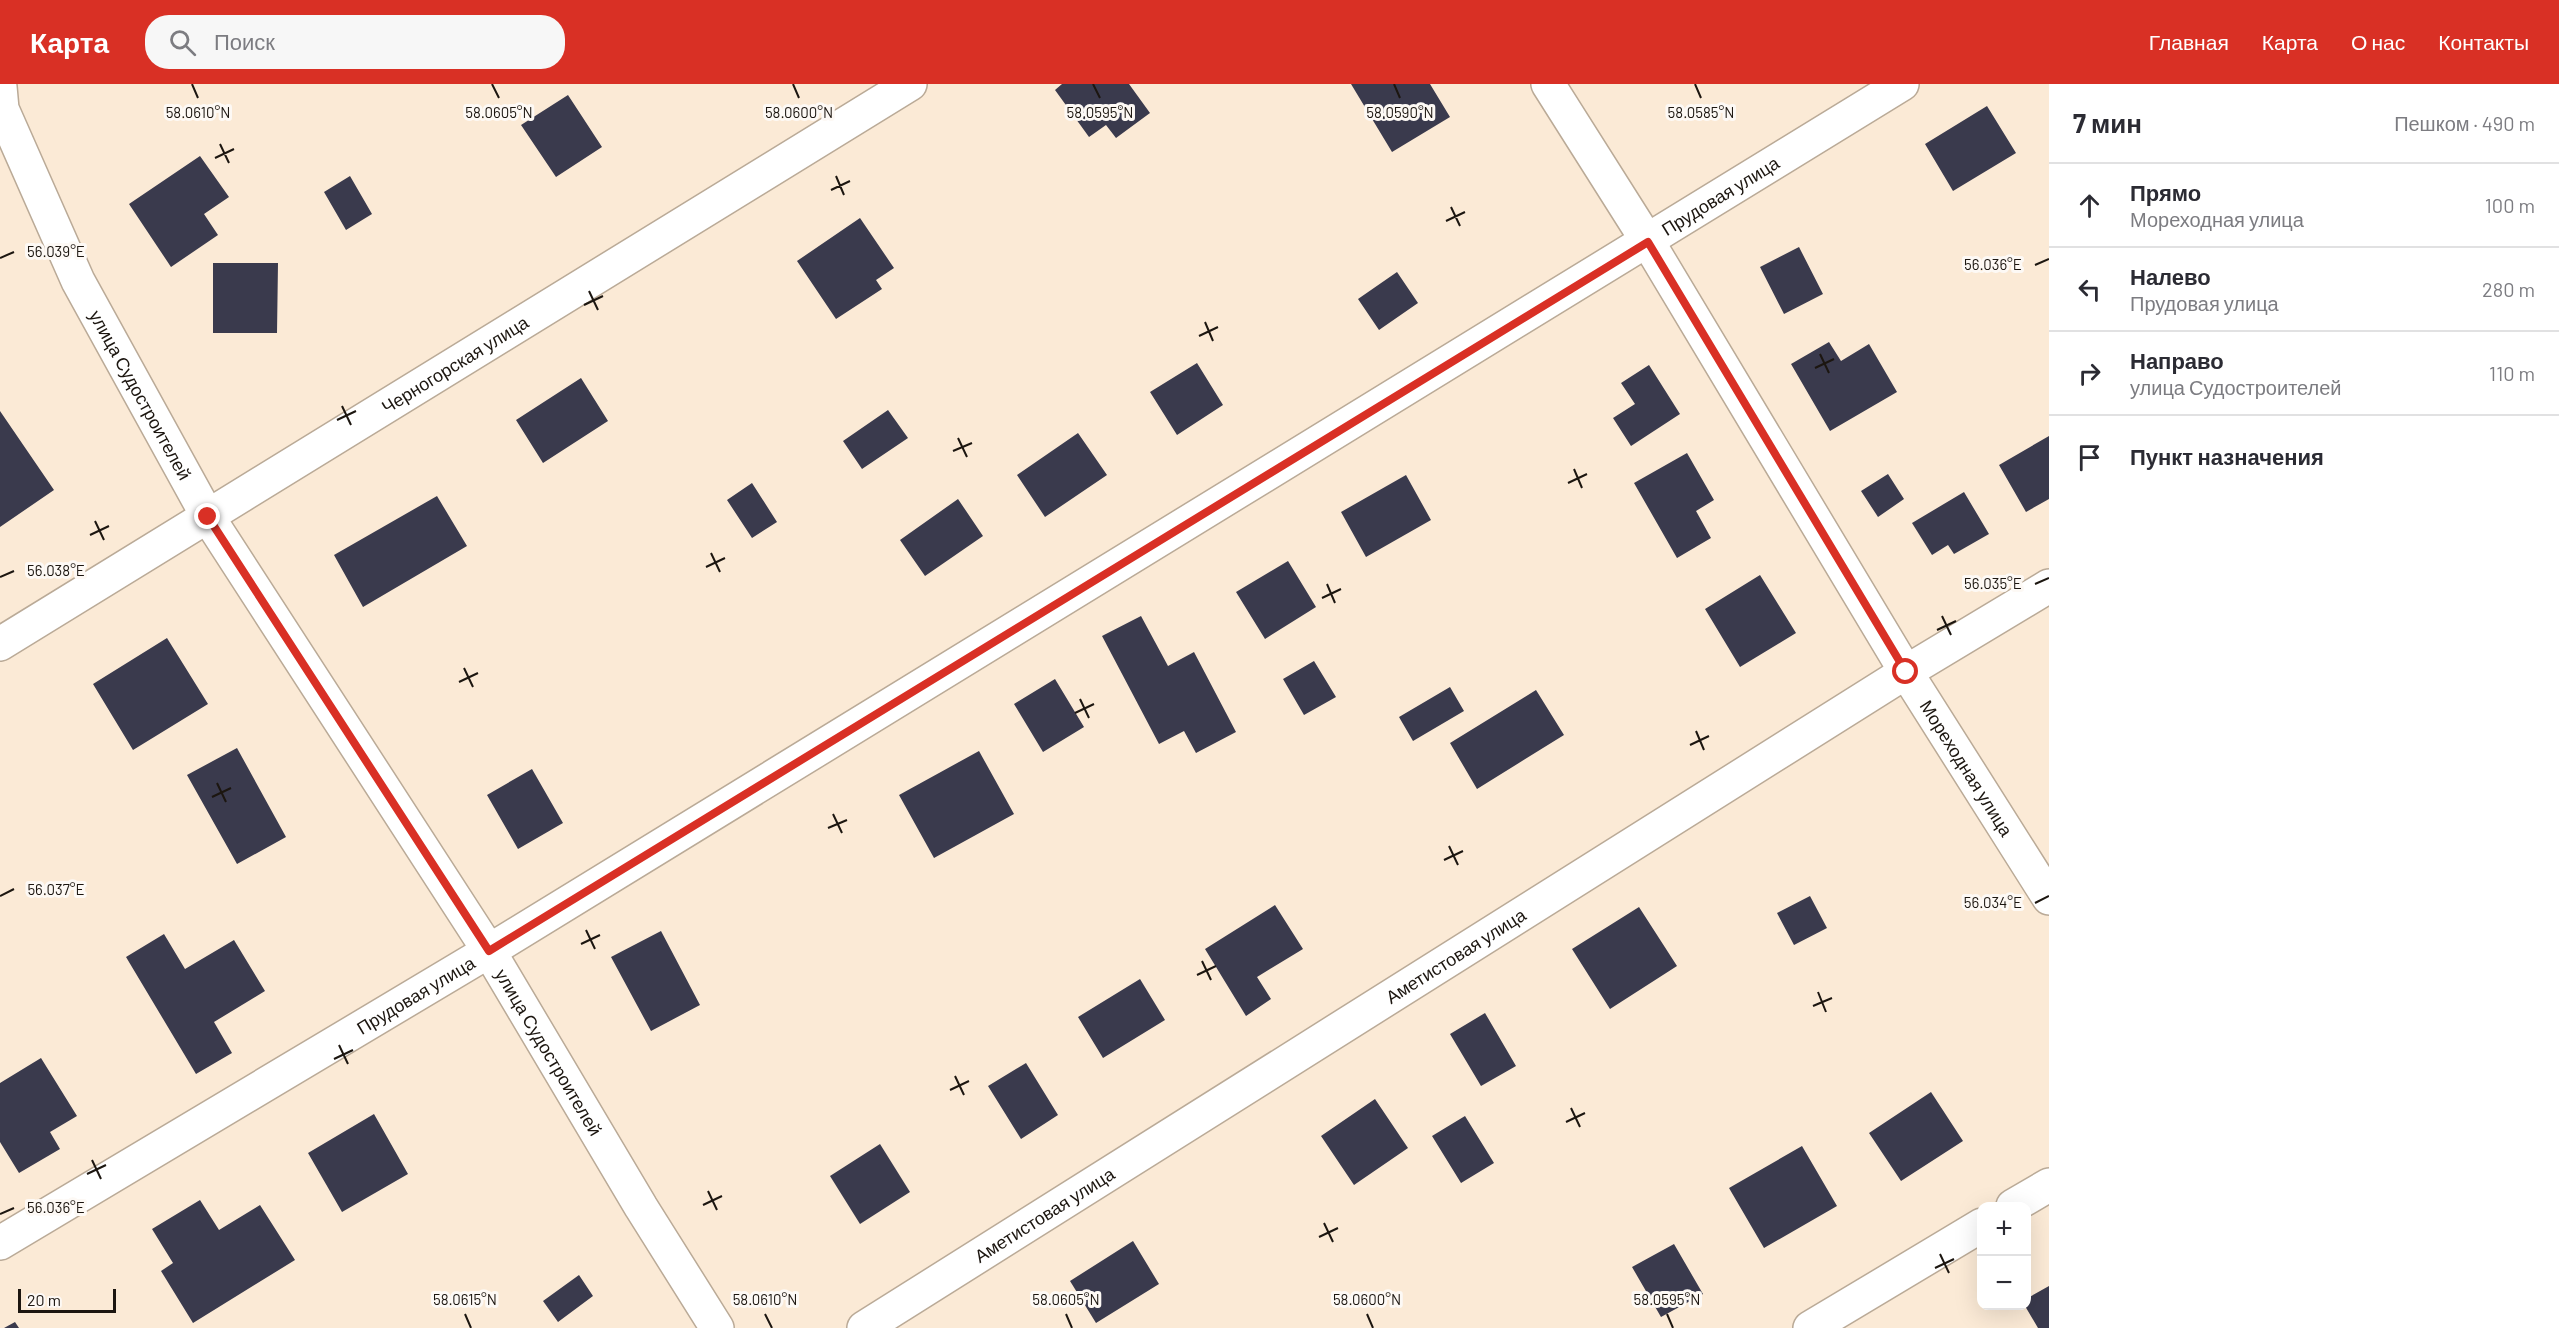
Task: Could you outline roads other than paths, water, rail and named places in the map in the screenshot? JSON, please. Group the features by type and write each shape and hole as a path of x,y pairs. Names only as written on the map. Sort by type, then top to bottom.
{"street":[{"name":"Черногорская улица","path":"0,644 910,84"},
{"name":"Мореходная улица","path":"1548,84 1648,242 1906,672 2049,898"},
{"name":"Прудовая улица","path":"0,1243 489,951 1648,242 1902,84"},
{"name":"улица Судостроителей","path":"0,87 2,109 78,281 208,517 489,951 641,1207 717,1328"},
{"name":"Аметистовая улица","path":"864,1328 1906,672 2049,586"},
{"path":"2020,1202 2049,1185"},
{"path":"1810,1328 1977,1228"}]}
